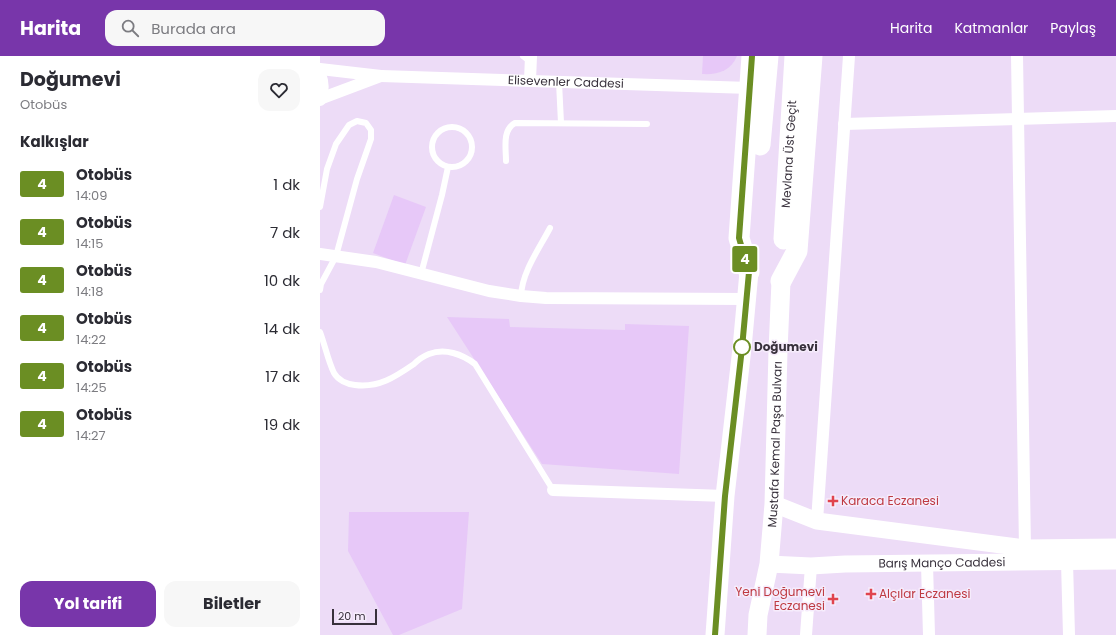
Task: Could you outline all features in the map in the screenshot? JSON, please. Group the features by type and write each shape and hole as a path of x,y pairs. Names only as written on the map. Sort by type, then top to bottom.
{"highway":[{"path":"749,272 739,238 752,56"},
{"path":"749,272 768,56"},
{"name":"Mevlana Üst Geçit","path":"783,252 795,56"},
{"path":"781,282 797,251 812,56"},
{"name":"Mustafa Kemal Paşa Bulvarı","path":"781,282 783,252"}],"main road":[{"path":"715,635 725,496 749,272"},
{"name":"Mustafa Kemal Paşa Bulvarı","path":"757,635 758,615 768,564 774,504 781,282"}],"street":[{"path":"817,521 849,56"},
{"path":"1017,56 1025,548"},
{"path":"528,58 530,81"},
{"name":"Elisevenler Caddesi","path":"320,69 381,76 750,88"},
{"path":"320,74 323,90 320,99"},
{"path":"320,99 381,76"},
{"path":"844,124 1116,116"},
{"path":"320,254 376,262 469,287 521,296 546,298 747,299"},
{"path":"553,490 725,496"},
{"name":"Barış Manço Caddesi","path":"774,504 817,521 1025,548 1116,547"},
{"path":"1067,562 1069,635"},
{"name":"Barış Manço Caddesi","path":"768,564 812,566 845,564 1116,562"},
{"path":"927,564 929,635"},
{"path":"806,635 812,566"}],"lane":[{"path":"559,82 561,123"},
{"path":"320,207 327,169 336,144 349,125 357,121 366,123 371,130 370,139 357,179 336,256 321,284 320,290"},
{"path":"506,161 506,135 507,131 515,123 647,124"},
{"path":"453,126 466,131 473,143 473,150 463,164 448,167 436,160 432,148 435,135 440,130 453,126"},
{"path":"421,274 448,167"},
{"path":"521,296 525,275 550,228"},
{"path":"320,332 335,374 340,380 351,384 364,386 383,383 428,354 436,352 453,352 468,359 475,364 553,490"}],"shaded area":[{"path":"703,56 737,56 727,69 713,74 702,74"},
{"path":"394,195 426,207 405,265 373,253"},
{"path":"447,317 509,319 510,327 625,330 625,324 689,326 679,474 542,464"},
{"path":"349,512 469,512 462,609 399,635 393,635 348,551"}],"bus line":[{"name":"4","path":"715,635 725,496 749,272 739,238 752,56"}],"place":[{"name":"Doğumevi","path":"742,347"},
{"name":"Karaca Eczanesi","path":"833,501"},
{"name":"Alçılar Eczanesi","path":"871,594"},
{"name":"Yeni Doğumevi Eczanesi","path":"833,599"}]}
